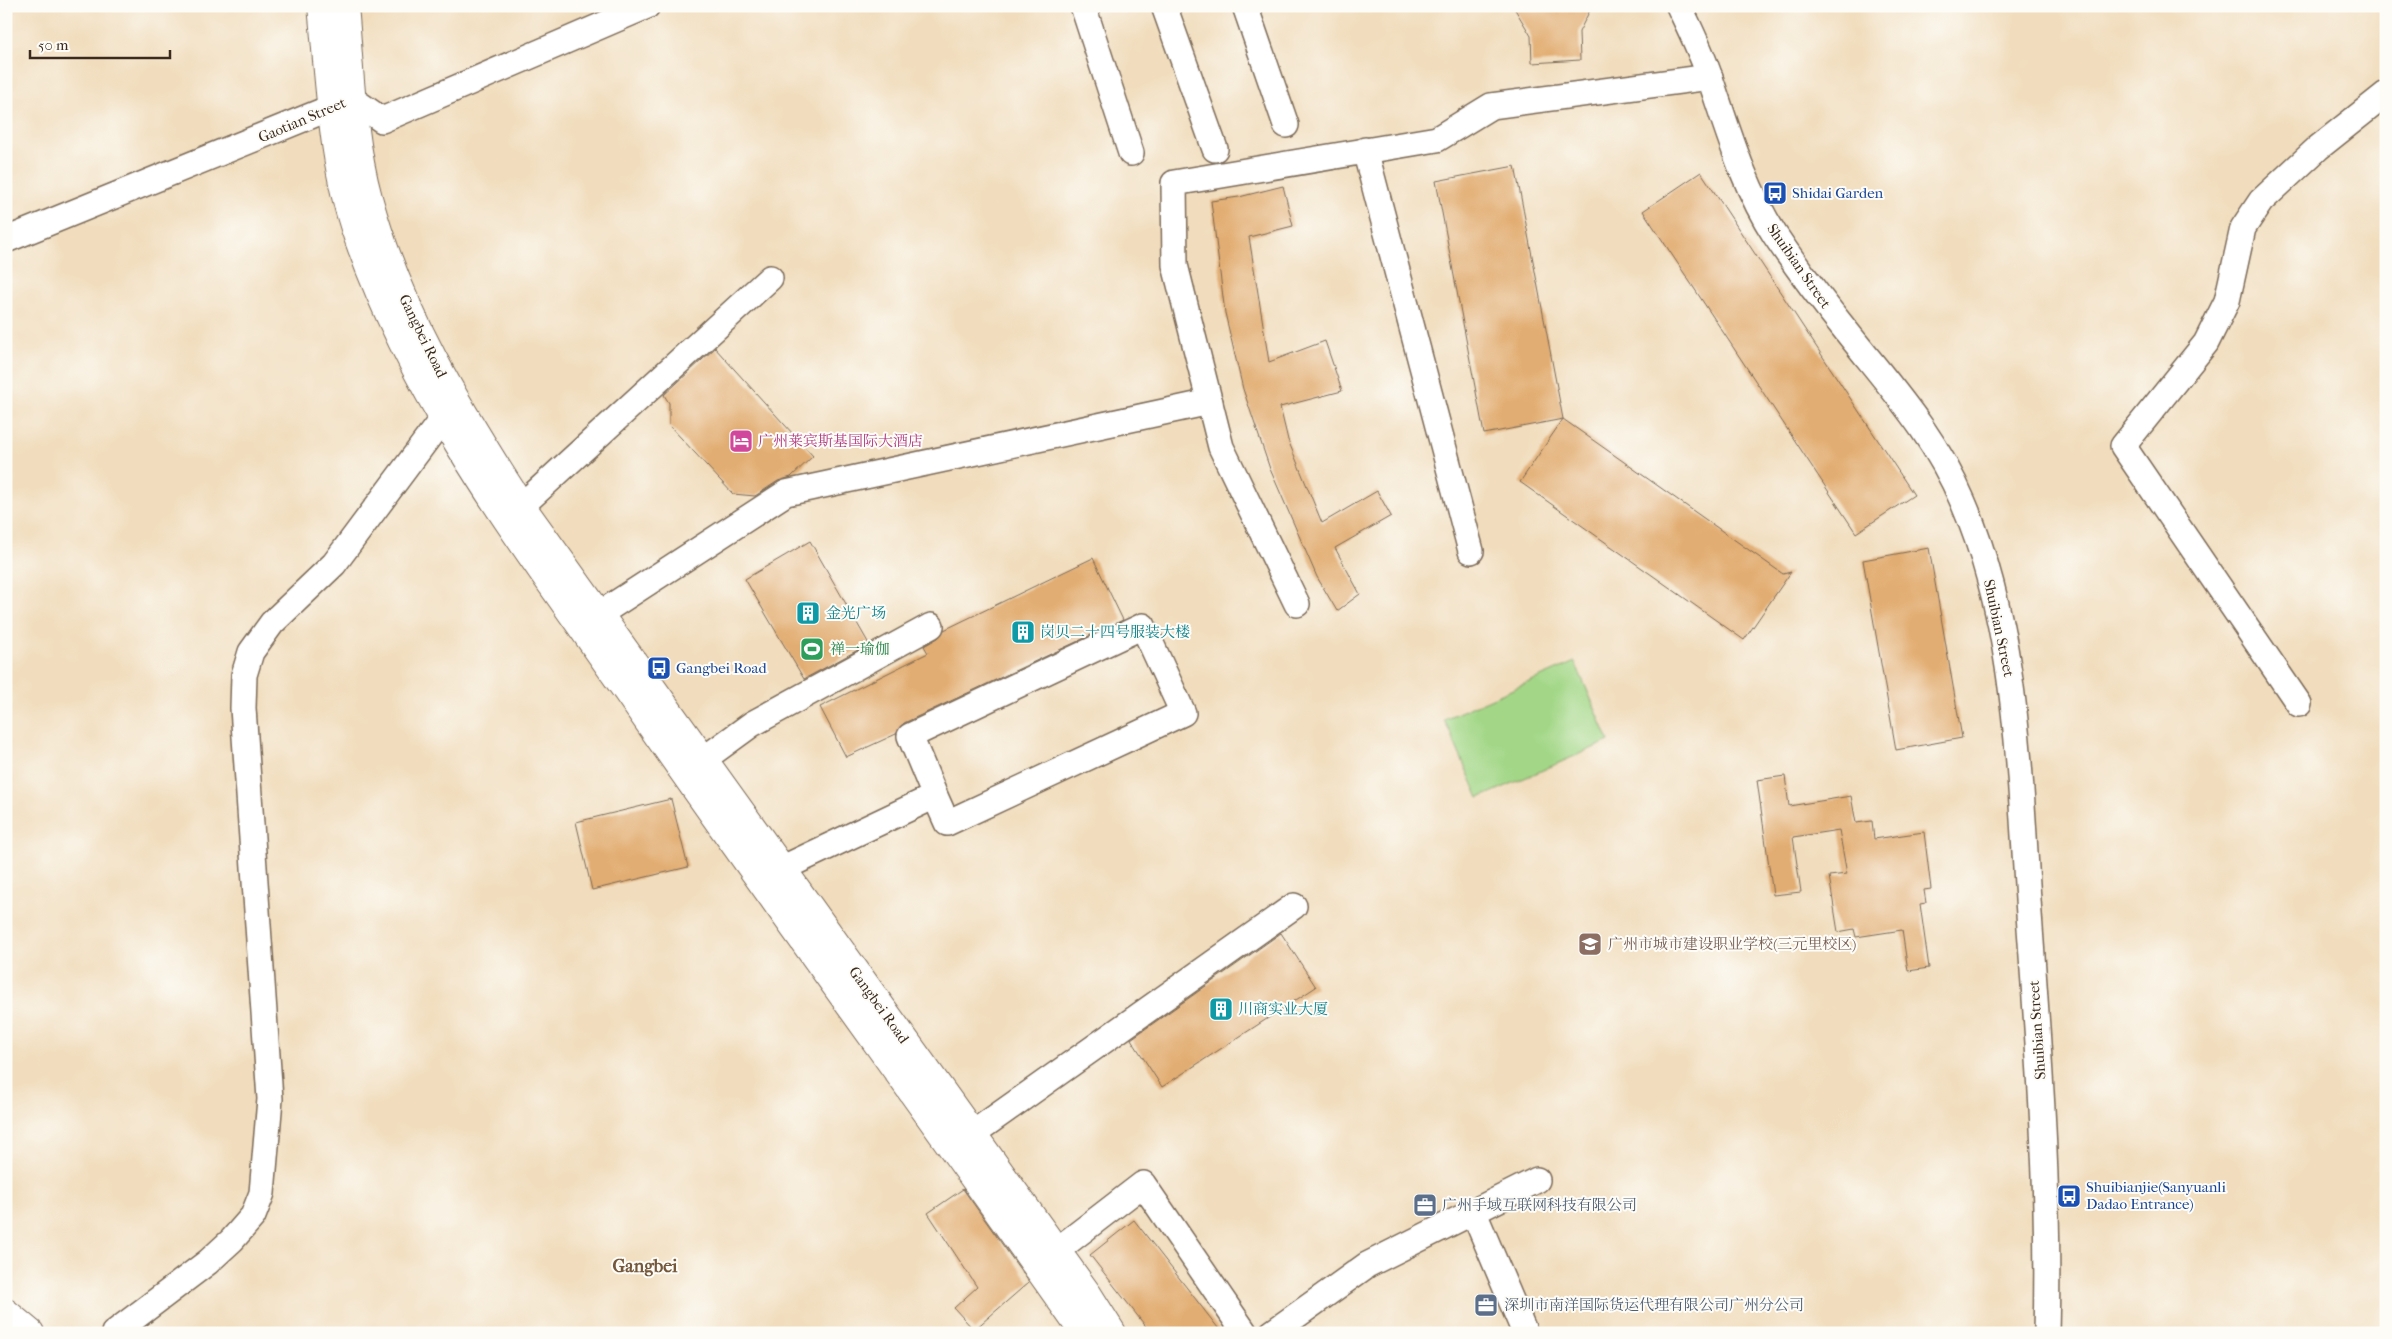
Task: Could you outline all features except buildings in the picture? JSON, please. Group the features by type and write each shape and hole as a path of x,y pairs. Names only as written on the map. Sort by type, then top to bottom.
{"main road":[{"name":"Gangbei Road","path":"322,6 343,103"},
{"name":"Gangbei Road","path":"344,6 344,185 357,234 389,315 422,383 449,411 514,512 693,767 1084,1333"},
{"name":"Gangbei Road","path":"693,767 781,869 1056,1251 1112,1333"},
{"path":"6,1313 30,1333"}],"street":[{"name":"Gaotian Street","path":"6,240 343,103 382,120 647,6"},
{"path":"1083,6 1131,152"},
{"path":"1164,6 1215,149"},
{"path":"1245,6 1286,125"},
{"name":"Shuibian Street","path":"1679,6 1710,77 1737,158 1773,232 1847,333 1922,426 1943,460 1978,540 1997,605 2006,646 2017,737 2037,1028 2047,1195 2046,1333"},
{"path":"1298,604 1221,447 1175,265 1174,182 1437,138 1490,106 1710,77"},
{"path":"2299,704 2124,446 2206,343 2227,301 2243,228 2261,202 2318,148 2386,94"},
{"path":"1365,150 1471,551"},
{"path":"514,512 770,278"},
{"path":"590,620 786,492 1210,402"},
{"path":"114,1333 208,1262 232,1240 253,1216 262,1193 270,1099 243,708 244,675 251,652 272,623 334,564 449,411"},
{"path":"693,767 752,724 931,626"},
{"path":"1143,626 1183,713 947,823 935,796 910,736 1143,626"},
{"path":"781,869 935,796"},
{"path":"972,1134 1294,906"},
{"path":"1272,1333 1367,1265 1537,1180"},
{"path":"1056,1251 1143,1184 1245,1333"},
{"path":"1474,1213 1524,1333"}],"green space":[{"path":"1575,662 1609,741 1479,798 1444,719"}],"place":[{"name":"Shidai Garden","path":"1775,193"},
{"name":"广州莱宾斯基国际大酒店","path":"741,441"},
{"name":"金光广场","path":"808,613"},
{"name":"岗贝二十四号服装大楼","path":"1023,632"},
{"name":"禅一瑜伽","path":"812,649"},
{"name":"Gangbei Road","path":"659,668"},
{"name":"广州市城市建设职业学校(三元里校区)","path":"1590,944"},
{"name":"川商实业大厦","path":"1221,1009"},
{"name":"Shuibianjie(Sanyuanli Dadao Entrance)","path":"2069,1196"},
{"name":"广州手域互联网科技有限公司","path":"1425,1205"},
{"name":"深圳市南洋国际货运代理有限公司广州分公司","path":"1486,1305"}],"district":[{"name":"Gangbei","path":"645,1266"}]}
